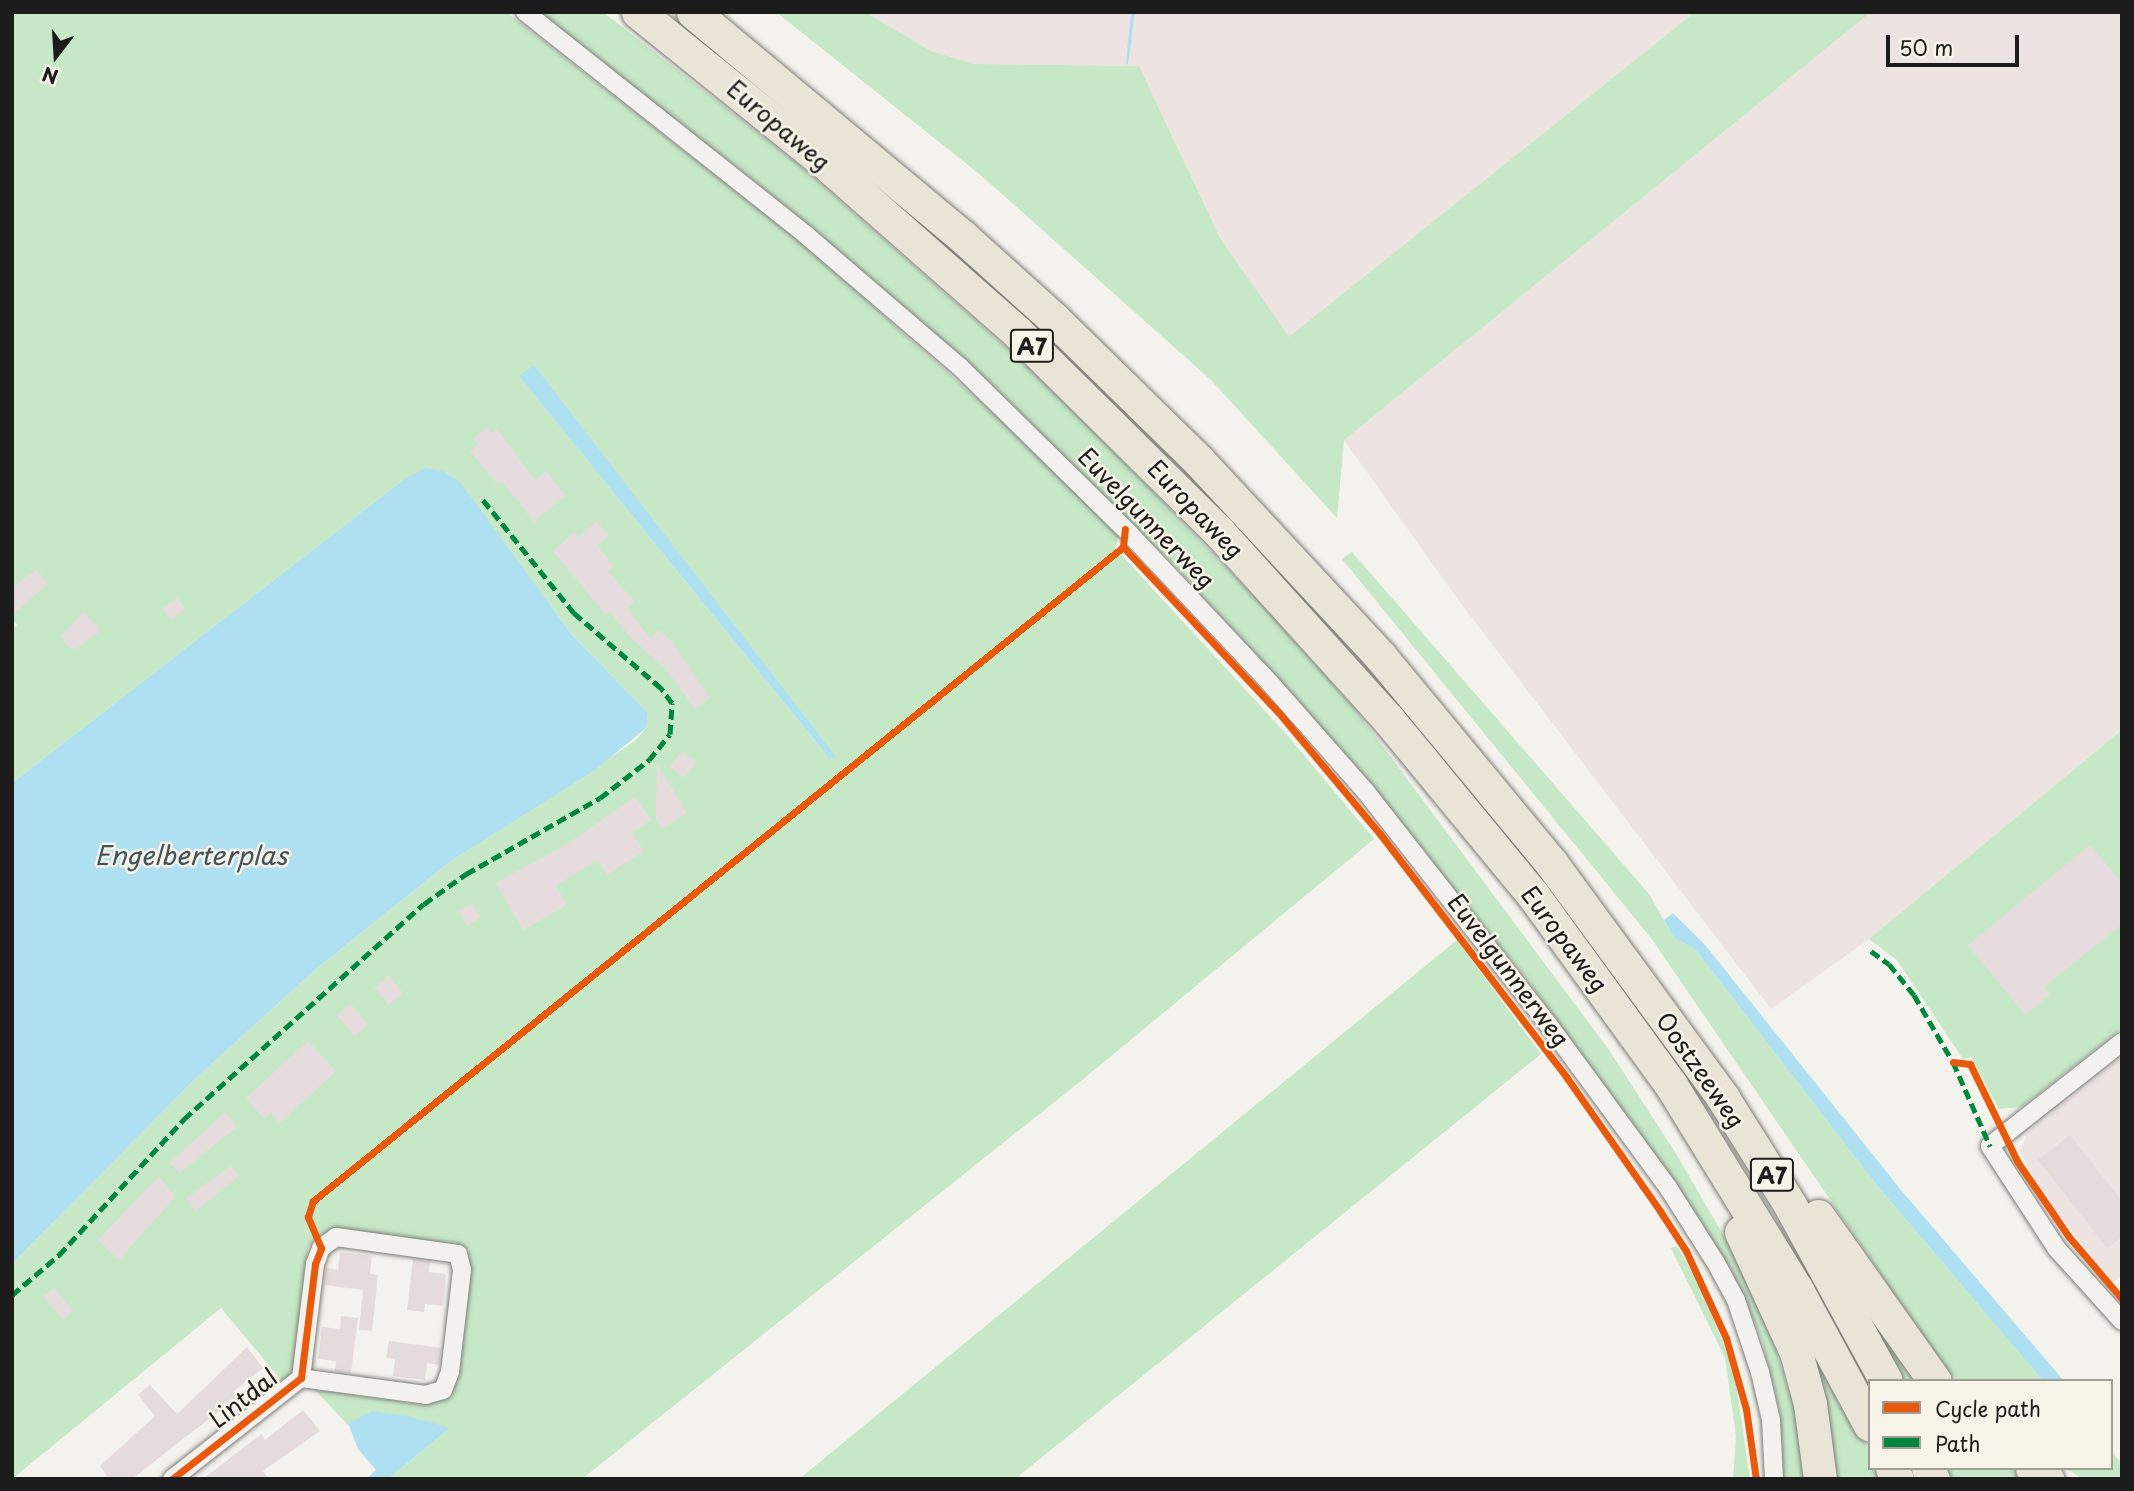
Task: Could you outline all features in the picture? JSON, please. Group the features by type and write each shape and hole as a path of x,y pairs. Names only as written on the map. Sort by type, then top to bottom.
{"highway":[{"name":"Europaweg","path":"638,12 933,255 1210,523 1467,813 1540,905 1671,1085"},
{"name":"Europaweg","path":"693,12 963,237 1199,461 1405,686 1552,864 1638,981"},
{"name":"Oostzeeweg","path":"1638,981 1723,1098 1784,1194 1884,1379"},
{"name":"A7","path":"1638,981 1720,1079 1935,1379"},
{"name":"Oostzeeweg","path":"1671,1085 1797,1290 1868,1421"},
{"name":"A7","path":"1671,1085 1786,1327 1810,1404 1820,1479"}],"street":[{"name":"Euvelgunnerweg","path":"525,12 806,235 960,367 1024,426 1270,683 1366,792 1548,1024 1669,1189 1736,1300 1771,1420 1774,1479"},
{"path":"2122,1042 1990,1146 2057,1249 2122,1321"},
{"name":"Lintdal","path":"172,1479 301,1377 315,1264 321,1248 336,1237 458,1254 462,1270 450,1372 443,1390 426,1395 301,1377"}],"shaded area":[{"path":"865,12 1695,12 1289,338 1220,238 1139,66 974,64 931,51"},
{"path":"1871,12 2122,12 2122,730 1869,939 1771,1009 1459,601 1344,440"},
{"path":"2122,1057 2122,1276 2113,1283 2042,1194 2020,1151 2028,1132"}],"green space":[{"path":"12,12 506,12 801,242 1018,435 1119,535 1115,548 1288,736 1374,839 1082,1080 582,1479 388,1479 450,1428 372,1411 348,1425 314,1389 423,1405 444,1397 451,1385 469,1249 332,1232 322,1234 308,1247 292,1375 283,1382 221,1308 12,1479 12,1264 194,1080 316,969 452,860 635,741 646,728 648,713 572,635 460,483 403,480 12,783 12,629 17,625 12,620","holes":["534,366 828,757 520,377"]},
{"path":"537,12 603,12 798,164 1007,348 1119,456 1270,613 1355,709 1609,1050 1675,1152 1732,1250 1770,1332 1798,1421 1805,1479 1783,1479 1780,1412 1762,1340 1731,1269 1530,983 1299,701 1173,564 985,378 766,190"},
{"path":"776,12 865,12 931,51 974,64 1139,66 1220,238 1289,337 1695,12 1871,12 1344,440 1337,518 1211,380 983,177"},
{"path":"1352,552 1649,894 1674,938 1695,949 1875,1183 2041,1379 1956,1379 1915,1333 1879,1271 1651,938 1342,559"},
{"path":"2122,730 2122,1028 2021,1107 1999,1109 1971,1057 1963,1059 1897,960 1869,939"},
{"path":"1457,940 1541,1054 1015,1479 799,1479"},
{"path":"1677,1246 1698,1282 1734,1369 1750,1479 1733,1479 1736,1436 1725,1358 1671,1248"},
{"path":"1772,1267 1868,1446 1868,1470 1880,1470 1884,1479 1826,1479"},
{"path":"1850,1277 1924,1379 1899,1379"},
{"path":"2113,1454 2122,1463 2122,1479 2083,1479 2068,1470 2113,1470"},
{"path":"1945,1470 2022,1470 2033,1479 1949,1479"}],"water":[{"path":"1131,12 1135,12 1128,65 1126,63"},
{"path":"534,365 836,757 829,758 519,376"},
{"name":"Engelberterplas","path":"425,468 445,472 460,482 572,635 648,713 646,728 595,770 452,860 316,969 194,1080 12,1264 12,783 403,480"},
{"path":"1673,913 1706,946 1901,1190 2062,1379 2041,1379 1875,1183 1695,949 1674,938 1664,920"},
{"path":"372,1411 412,1417 450,1428 388,1479 366,1479 376,1470 358,1449 348,1423"}],"building":[{"path":"487,427 492,433 497,429 535,480 546,471 566,495 534,522 502,481 497,484 470,451 478,445 473,439"},
{"path":"597,521 609,536 597,545 614,567 608,571 635,602 627,609 650,638 659,630 672,642 710,698 695,709 666,669 631,638 609,611 605,614 553,551 574,532 578,537"},
{"path":"37,569 48,584 12,615 12,588"},
{"path":"177,598 185,609 171,620 162,609"},
{"path":"84,611 100,631 76,649 70,648 61,636"},
{"path":"682,751 696,762 684,778 670,767"},
{"path":"657,764 687,813 662,829 656,819"},
{"path":"635,797 651,820 632,833 644,851 607,875 598,860 568,878 556,886 567,905 523,930 495,883 569,843"},
{"path":"2090,845 2122,883 2122,924 2044,987 2050,994 2025,1015 1968,945"},
{"path":"472,903 481,918 467,926 458,911"},
{"path":"389,976 403,993 388,1005 374,988"},
{"path":"351,1004 368,1025 354,1036 337,1015"},
{"path":"308,1041 336,1071 280,1123 271,1112 264,1119 246,1098"},
{"path":"225,1112 237,1127 179,1173 170,1163"},
{"path":"2070,1135 2122,1201 2122,1237 2107,1248 2038,1160"},
{"path":"231,1166 239,1176 196,1211 186,1198"},
{"path":"159,1176 175,1197 119,1260 98,1240"},
{"path":"340,1252 372,1256 370,1274 378,1275 372,1331 359,1330 363,1290 324,1285 326,1268 338,1270"},
{"path":"413,1259 430,1262 429,1272 446,1274 443,1306 425,1304 424,1312 407,1310"},
{"path":"54,1288 73,1311 63,1320 43,1297"},
{"path":"341,1316 358,1318 351,1373 335,1371 336,1361 318,1359 322,1327 340,1329"},
{"path":"389,1341 441,1348 439,1365 427,1363 425,1380 393,1376 395,1359 386,1358"},
{"path":"247,1347 263,1368 233,1392 237,1397 132,1479 109,1479 100,1466 155,1416 138,1395 150,1385 177,1414"},
{"path":"303,1410 320,1431 263,1471 269,1479 203,1479 261,1434 265,1440"}],"marked path":[{"path":"12,1295 59,1255 184,1119 424,904 466,874 600,798 649,760 670,734 672,703 661,688 574,613 480,496"},
{"path":"1871,951 1889,964 1914,995 1953,1062 1990,1146"}],"cycle path":[{"path":"172,1479 301,1378 315,1264 321,1248 308,1217 313,1201 1123,547 1125,529"},
{"path":"1123,547 1278,712 1380,834 1567,1078 1660,1211 1686,1251 1726,1338 1746,1409 1756,1479"},
{"path":"1953,1062 1970,1064 2017,1161 2069,1237 2122,1299"}]}
